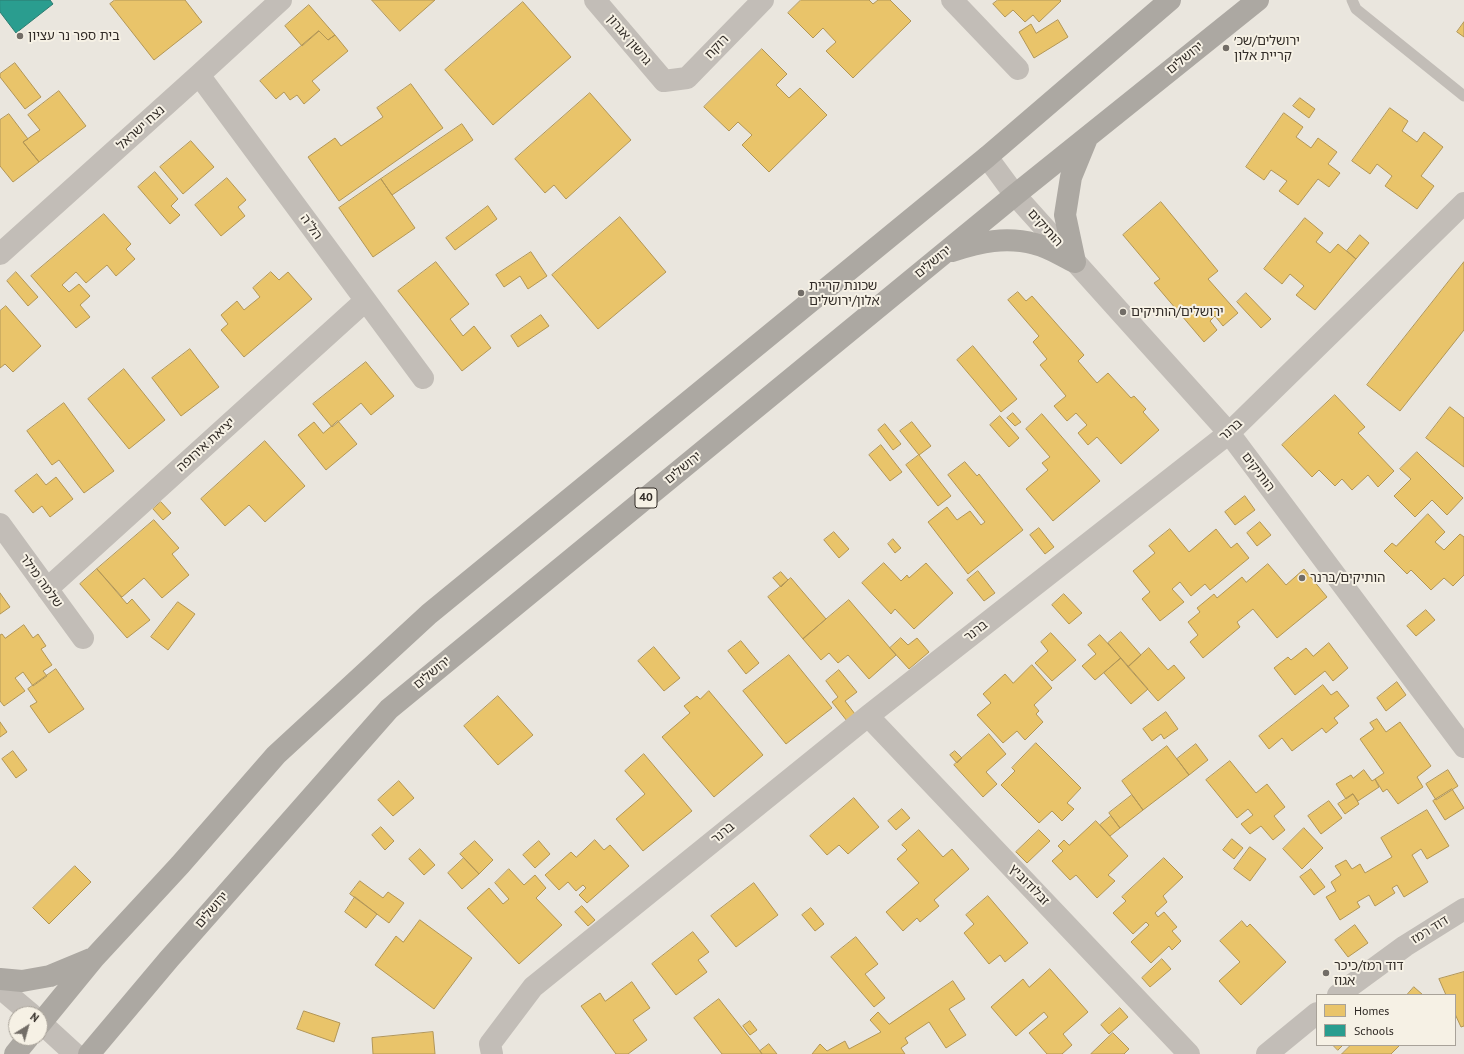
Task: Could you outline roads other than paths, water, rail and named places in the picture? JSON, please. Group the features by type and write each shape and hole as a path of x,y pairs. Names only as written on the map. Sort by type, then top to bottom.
{"highway":[{"path":"48,1010 180,865 276,755 428,614 987,157 1170,0"},
{"name":"ירושלים","path":"89,1054 169,959 389,709 942,254 1258,0"},
{"path":"1075,262 1065,215 1070,177 1088,136"},
{"path":"942,254 979,243 1012,240 1036,244 1075,262"},
{"path":"0,979 22,981 50,976 94,958"}],"street":[{"name":"נצח ישראל","path":"0,254 280,0"},
{"name":"גרשון אגרון","path":"595,0 664,81"},
{"name":"רוקח","path":"664,81 687,78 763,0"},
{"path":"952,0 1018,69"},
{"name":"הל\"ה","path":"199,75 365,301 424,378"},
{"name":"הותיקים","path":"987,157 1015,195 1229,433 1464,747"},
{"name":"ברנר","path":"492,1054 490,1044 533,987 868,716 1229,433 1464,203"},
{"name":"יציאת אירופה","path":"47,589 365,301"},
{"name":"שלמה מילר","path":"0,524 83,638"},
{"name":"זבלודוביץ","path":"868,716 1189,1054"},
{"name":"דוד רמז","path":"1339,994 1405,946 1464,909"},
{"path":"0,988 18,1006"},
{"path":"1267,1054 1316,1014"},
{"path":"48,1033 75,1054"}],"lane":[{"path":"1352,0 1356,9 1464,96"}],"place":[{"name":"בית ספר נר עציון","path":"20,36"},
{"name":"ירושלים/שכ׳ קריית אלון","path":"1226,48"},
{"name":"שכונת קריית אלון/ירושלים","path":"801,293"},
{"name":"ירושלים/הותיקים","path":"1123,312"},
{"name":"הותיקים/ברנר","path":"1302,578"},
{"name":"דוד רמז/כיכר אגוז","path":"1326,973"}]}
